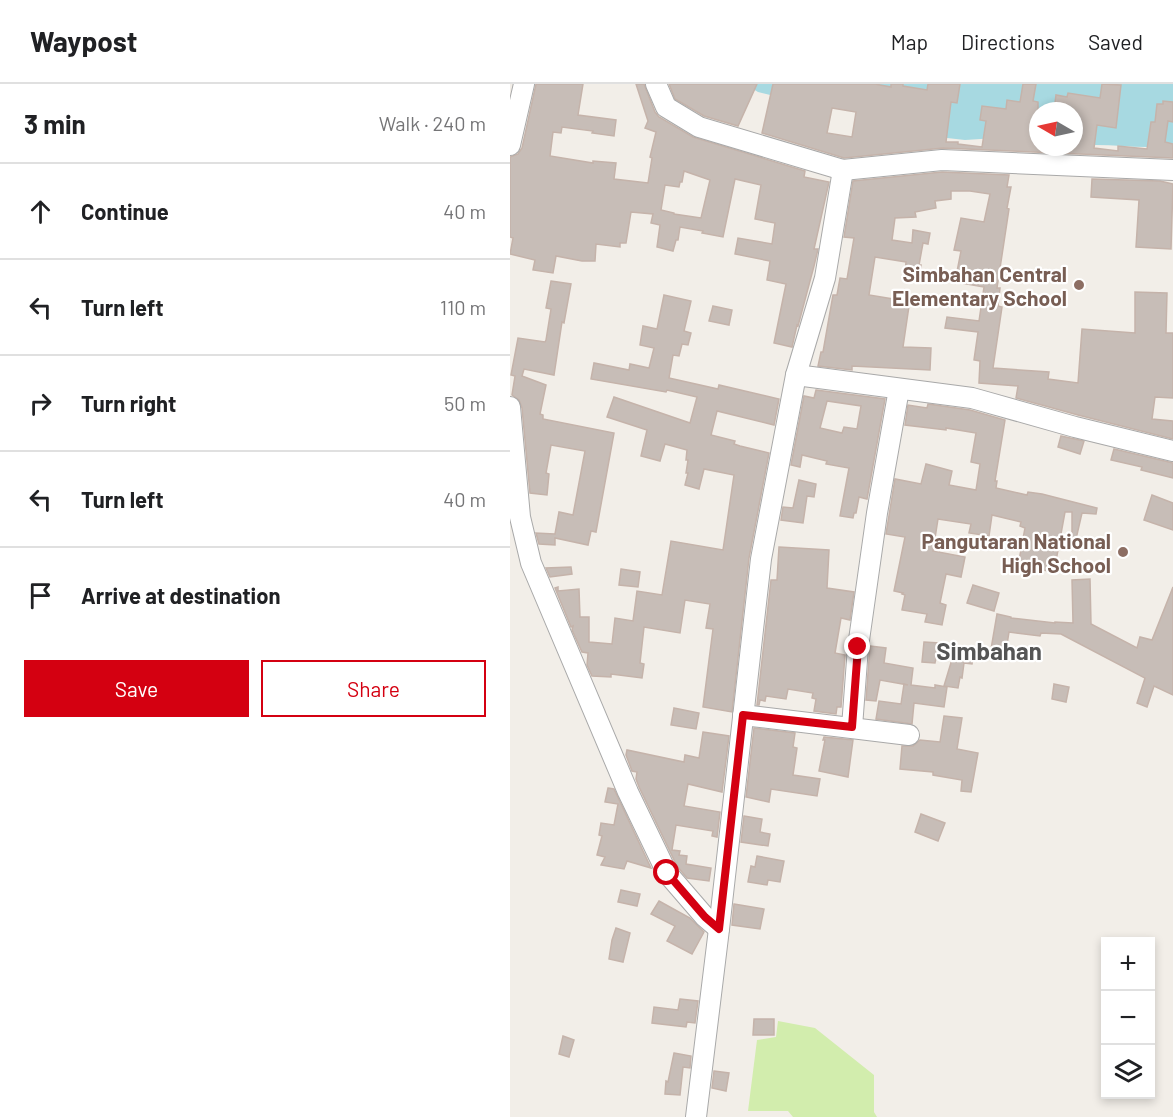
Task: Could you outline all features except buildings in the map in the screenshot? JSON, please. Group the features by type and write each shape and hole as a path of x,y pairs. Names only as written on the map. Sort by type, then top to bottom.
{"street":[{"path":"510,145 524,84"},
{"path":"656,84 666,107 699,127 843,170 942,160 1173,170"},
{"path":"696,1117 761,559 796,375 825,278 843,170"},
{"path":"796,375 972,398 1173,451"},
{"path":"852,727 859,636 877,513 899,388"},
{"path":"510,407 514,507 520,517 531,563 628,792 667,873 705,917 719,929"},
{"path":"743,715 909,735"}],"green space":[{"path":"778,1021 815,1028 874,1075 874,1112 877,1117 793,1117 788,1111 748,1111 757,1040 776,1037"}],"water":[{"path":"745,84 1173,84 1173,145 1152,147 1089,145 1083,131 1083,102 1029,102 1029,117 996,138 965,140 929,136 903,99 791,100 758,92"}],"place":[{"name":"Simbahan Central Elementary School","path":"1079,285"},
{"name":"Pangutaran National High School","path":"1123,552"}],"district":[{"name":"Simbahan","path":"989,650"}],"route":[{"path":"667,873 705,917 719,929 743,715 852,727 858,647"}]}
